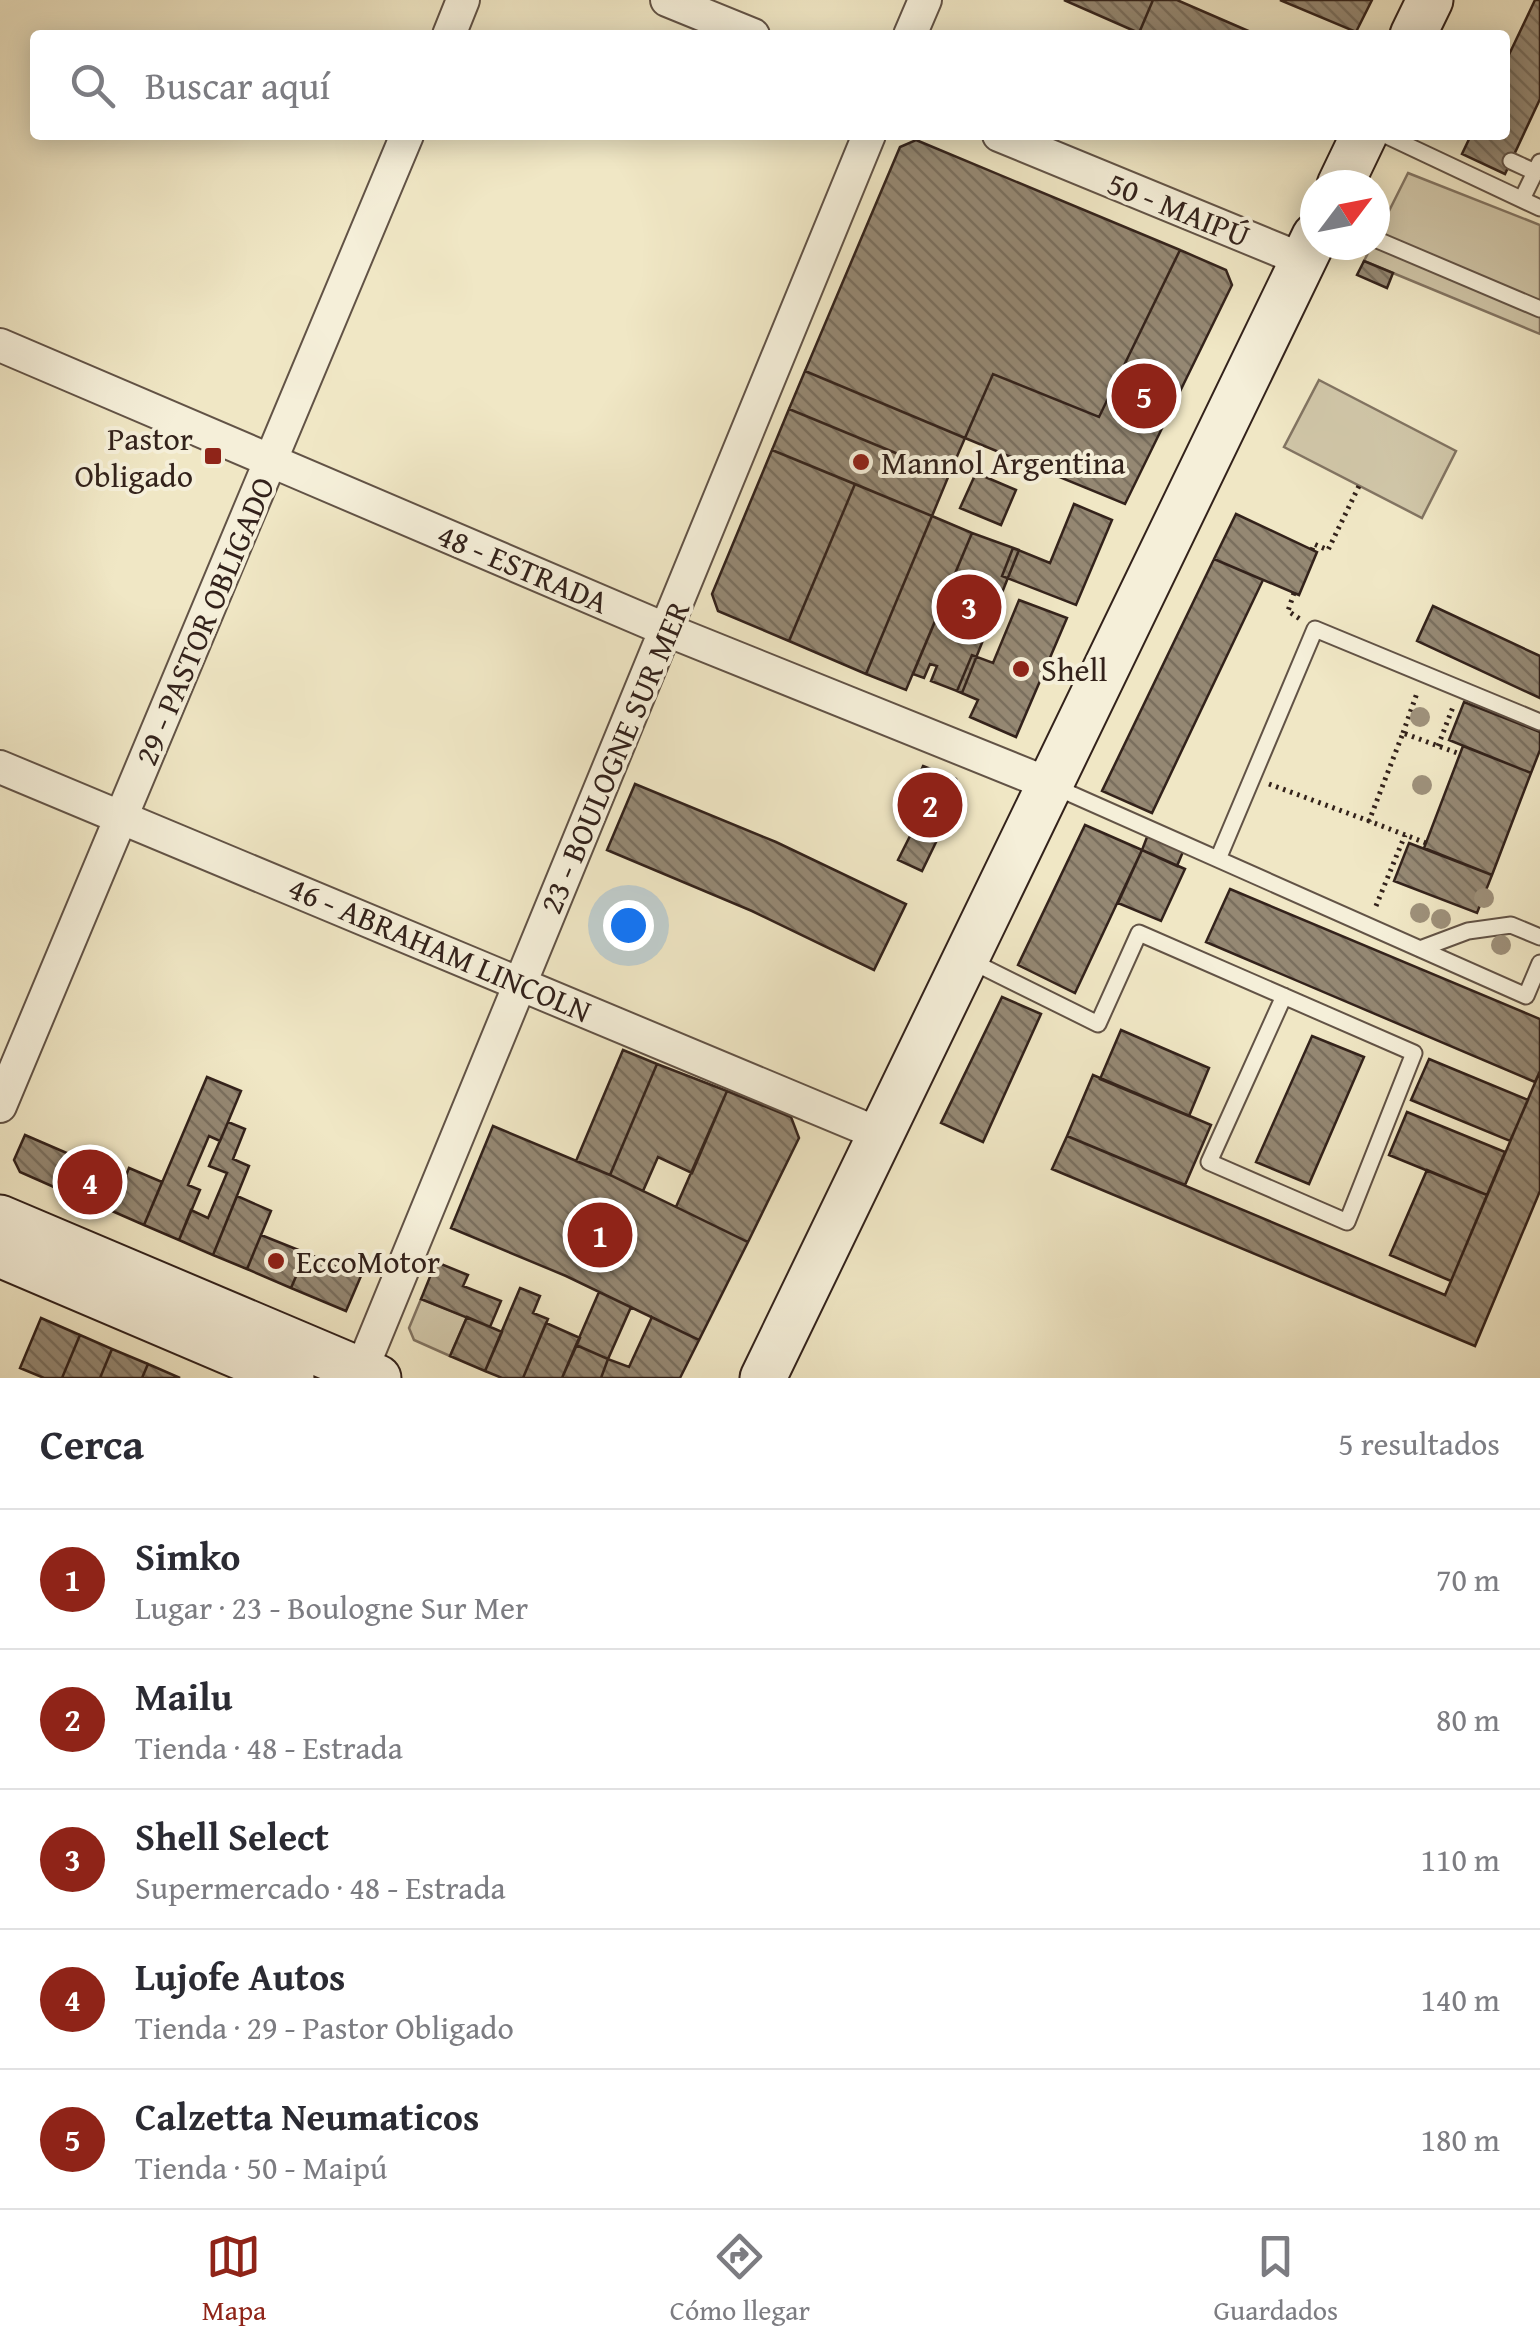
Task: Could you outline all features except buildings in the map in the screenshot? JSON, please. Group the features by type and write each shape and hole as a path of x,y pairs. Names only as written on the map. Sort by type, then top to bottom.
{"main road":[{"path":"1415,30 1430,0"},
{"path":"1347,170 1362,140"},
{"path":"763,1378 1303,260"},
{"path":"0,1218 365,1376"},
{"path":"0,1254 291,1378"}],"street":[{"path":"451,30 463,0"},
{"path":"667,0 741,30"},
{"path":"912,30 925,0"},
{"name":"29 - PASTOR OBLIGADO","path":"0,1106 405,140"},
{"name":"23 - BOULOGNE SUR MER","path":"365,1376 520,982 867,140"},
{"name":"50 - MAIPÚ","path":"1013,140 1300,245"},
{"name":"48 - ESTRADA","path":"0,346 667,630 1049,784"},
{"name":"46 - ABRAHAM LINCOLN","path":"0,767 879,1134"}],"lane":[{"path":"1395,140 1540,208"},
{"path":"1511,160 1538,167 1522,199"},
{"path":"1390,245 1540,309"},
{"path":"1218,859 1315,629 1540,722"},
{"path":"1049,784 1533,999 1540,963"},
{"path":"1420,949 1468,931 1511,925 1540,937"},
{"path":"964,958 1098,1024 1138,932 1284,996 1414,1053 1347,1222 1209,1162 1284,996"}],"path":[{"path":"1312,550 1314,544 1328,550 1358,486"},
{"path":"1369,821 1423,674"},
{"path":"1438,746 1460,689"},
{"path":"1403,733 1460,754"},
{"path":"1252,777 1426,843"},
{"path":"1368,926 1404,835"}],"shaded area":[{"path":"1408,173 1540,225 1540,334 1364,261 1390,260 1390,209"},
{"path":"1319,380 1456,451 1422,518 1284,447"},
{"path":"421,1299 467,1317 450,1356 414,1340 409,1328"}],"place":[{"name":"Calzetta Neumaticos","path":"1144,396"},
{"name":"Pastor Obligado","path":"213,456"},
{"name":"Mannol Argentina","path":"861,462"},
{"name":"Shell Select","path":"969,607"},
{"name":"Shell","path":"1021,669"},
{"name":"Mailu","path":"930,805"},
{"name":"Lujofe Autos","path":"90,1182"},
{"name":"Simko","path":"600,1235"},
{"name":"EccoMotor","path":"276,1261"}]}
